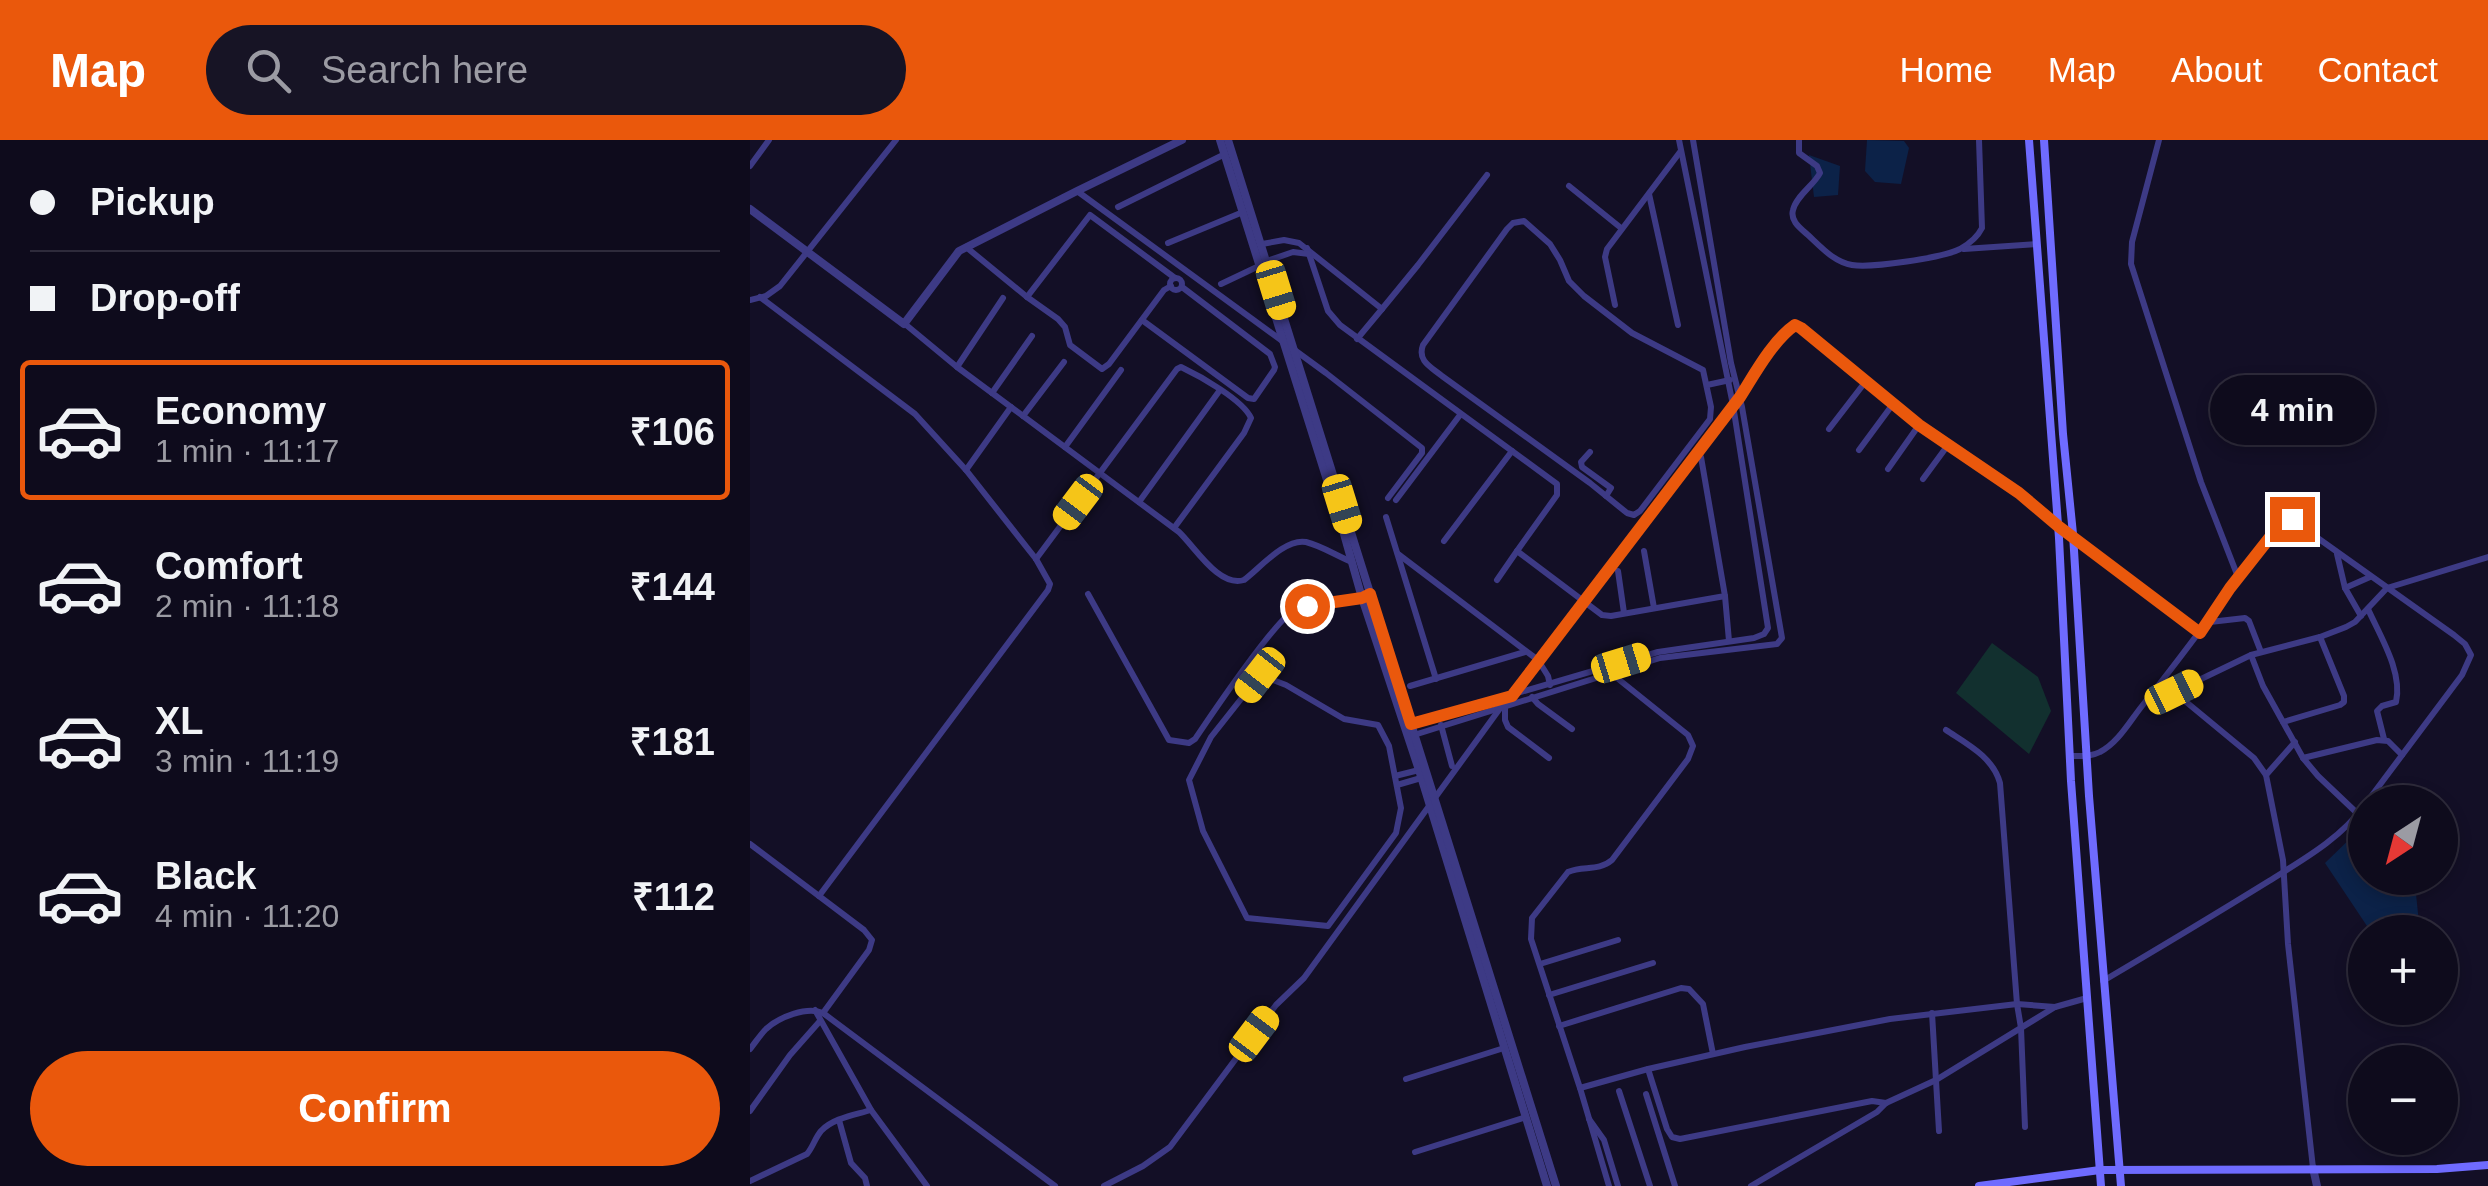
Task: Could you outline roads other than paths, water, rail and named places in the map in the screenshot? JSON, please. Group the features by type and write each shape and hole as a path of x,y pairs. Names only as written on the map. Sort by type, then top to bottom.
{"main road":[{"path":"2029,140 2101,1186"},
{"path":"2044,140 2086,756 2121,1186"},
{"path":"1979,1186 2100,1170 2488,1166"}],"street":[{"path":"750,166 767,143 758,140"},
{"path":"750,300 780,286 896,140"},
{"path":"1220,140 1263,264 1420,774 1556,1186"},
{"path":"1228,140 1262,244 1263,264 1282,341"},
{"path":"1411,724 1658,652 1754,638 1768,628 1731,380 1679,140"},
{"path":"1693,140 1728,367"},
{"path":"1799,140 1799,153 1820,173 1793,208 1792,216 1826,252 1851,265 1945,255 1978,236 1982,228 1979,140"},
{"path":"2159,140 2132,242 2131,264 2201,482 2238,578"},
{"path":"905,324 953,256 966,247 1176,141"},
{"path":"1614,305 1607,249 1680,152"},
{"path":"1118,207 1225,154"},
{"path":"1357,338 1487,174"},
{"path":"1569,186 1621,228"},
{"path":"1076,190 1422,448 1392,499 1460,415"},
{"path":"1648,193 1678,325"},
{"path":"750,209 1174,528 1207,563 1232,582 1244,580 1277,552 1299,541 1352,562"},
{"path":"1168,244 1243,212"},
{"path":"1028,297 1090,216 1182,281 1182,286 1270,354 1275,367"},
{"path":"1703,370 1712,407 1710,418 1634,515 1420,356 1422,344 1517,222 1528,223 1556,251 1568,281 1575,288 1632,333 1703,370 1728,367"},
{"path":"1262,244 1284,240 1299,243 1382,309"},
{"path":"1960,249 2037,244"},
{"path":"966,247 1058,319 1067,330 1070,345 1102,368 1110,364 1175,278"},
{"path":"1222,284 1293,252 1308,251"},
{"path":"1308,251 1328,311 1340,325 1552,479 1558,490 1496,580"},
{"path":"1170,286 1174,290 1182,286"},
{"path":"760,298 907,408 966,470 1048,578 1048,590 820,896"},
{"path":"957,366 1003,298"},
{"path":"1142,320 1251,400 1275,367 1289,363"},
{"path":"1512,696 1740,397 1762,362 1795,325 1919,425 2019,493 2200,633"},
{"path":"992,394 1032,336"},
{"path":"1270,354 1290,350"},
{"path":"1290,350 1289,363 1352,562 1411,724 1547,1186"},
{"path":"1023,416 1064,362"},
{"path":"1036,560 1181,367 1248,410 1250,424 1174,528"},
{"path":"1065,447 1121,370"},
{"path":"1707,385 1731,380"},
{"path":"1414,735 1672,656 1777,644 1782,638 1740,397 1731,380"},
{"path":"1829,429 1866,381"},
{"path":"1139,502 1220,390"},
{"path":"1859,450 1892,404"},
{"path":"966,470 1011,407"},
{"path":"1888,470 1919,425"},
{"path":"1923,480 1948,445"},
{"path":"1444,540 1512,451"},
{"path":"1590,452 1582,467 1611,488 1606,496"},
{"path":"1701,457 1729,641"},
{"path":"1386,517 1436,679"},
{"path":"2070,756 2099,753 2108,747 2286,520 2295,521 2465,644 2471,655 2462,676 2380,785"},
{"path":"1517,551 1606,616 1725,596"},
{"path":"1644,551 1654,608"},
{"path":"1398,554 1538,660 1550,684"},
{"path":"2338,554 2345,588 2361,616"},
{"path":"2174,692 2250,655 2320,638 2346,627 2387,588 2488,557"},
{"path":"1618,571 1624,613"},
{"path":"2345,588 2371,576"},
{"path":"1088,594 1169,740 1188,742 1195,739 1288,614 1307,606 1366,596"},
{"path":"2368,609 2395,672 2399,697 2378,711 2384,739 2402,754"},
{"path":"2208,622 2245,618 2261,652"},
{"path":"2282,722 2344,702 2320,638"},
{"path":"1410,686 1526,652"},
{"path":"2250,655 2304,758 2348,804"},
{"path":"1609,1186 1531,939 1532,918 1568,872 1601,867 1612,860 1691,753 1692,740 1612,674"},
{"path":"1260,675 1286,685 1344,719 1378,725 1389,746 1396,780 1401,808 1396,833 1328,926 1247,918 1203,830 1189,780 1211,737 1260,675"},
{"path":"2162,682 2254,758 2266,774 2282,860 2312,1168 2317,1186"},
{"path":"1532,697 1572,729"},
{"path":"1104,1186 1144,1166 1170,1147 1276,1005 1304,978 1503,706"},
{"path":"1503,706 1508,728 1549,758"},
{"path":"1476,714 1480,736"},
{"path":"1440,725 1452,766"},
{"path":"1946,730 1982,754 1998,773 2000,783 2021,1028 2025,1127"},
{"path":"2304,758 2384,739"},
{"path":"2266,774 2295,742"},
{"path":"1396,780 1420,774"},
{"path":"2104,980 2210,918 2338,836 2348,825"},
{"path":"750,844 872,940 870,950 750,1111"},
{"path":"1540,964 1618,940"},
{"path":"1549,995 1653,963"},
{"path":"1558,1026 1689,988 1703,1004 1713,1054"},
{"path":"1751,1186 1886,1103 1936,1080 2055,1007 2087,998"},
{"path":"1580,1088 1713,1054 1838,1029 2017,1004 2055,1007"},
{"path":"1932,1013 1940,1131"},
{"path":"819,1014 870,1110 928,1186"},
{"path":"750,1050 770,1025 819,1014 1055,1186"},
{"path":"1406,1079 1504,1048"},
{"path":"1648,1069 1667,1129 1672,1137 1680,1139 1872,1102 1886,1103"},
{"path":"1619,1091 1650,1186"},
{"path":"1646,1094 1675,1186"},
{"path":"750,1182 807,1154 821,1131 839,1119 870,1110"},
{"path":"1415,1152 1526,1116"},
{"path":"1588,1118 1604,1140 1618,1186"},
{"path":"839,1119 851,1163 868,1186"}],"water":[{"path":"1867,140 1904,141 1909,148 1901,184 1875,182 1865,171"},
{"path":"1809,155 1840,166 1838,195 1814,197"},
{"path":"2348,841 2348,895 2416,895 2418,915 2360,915 2325,863"}]}
